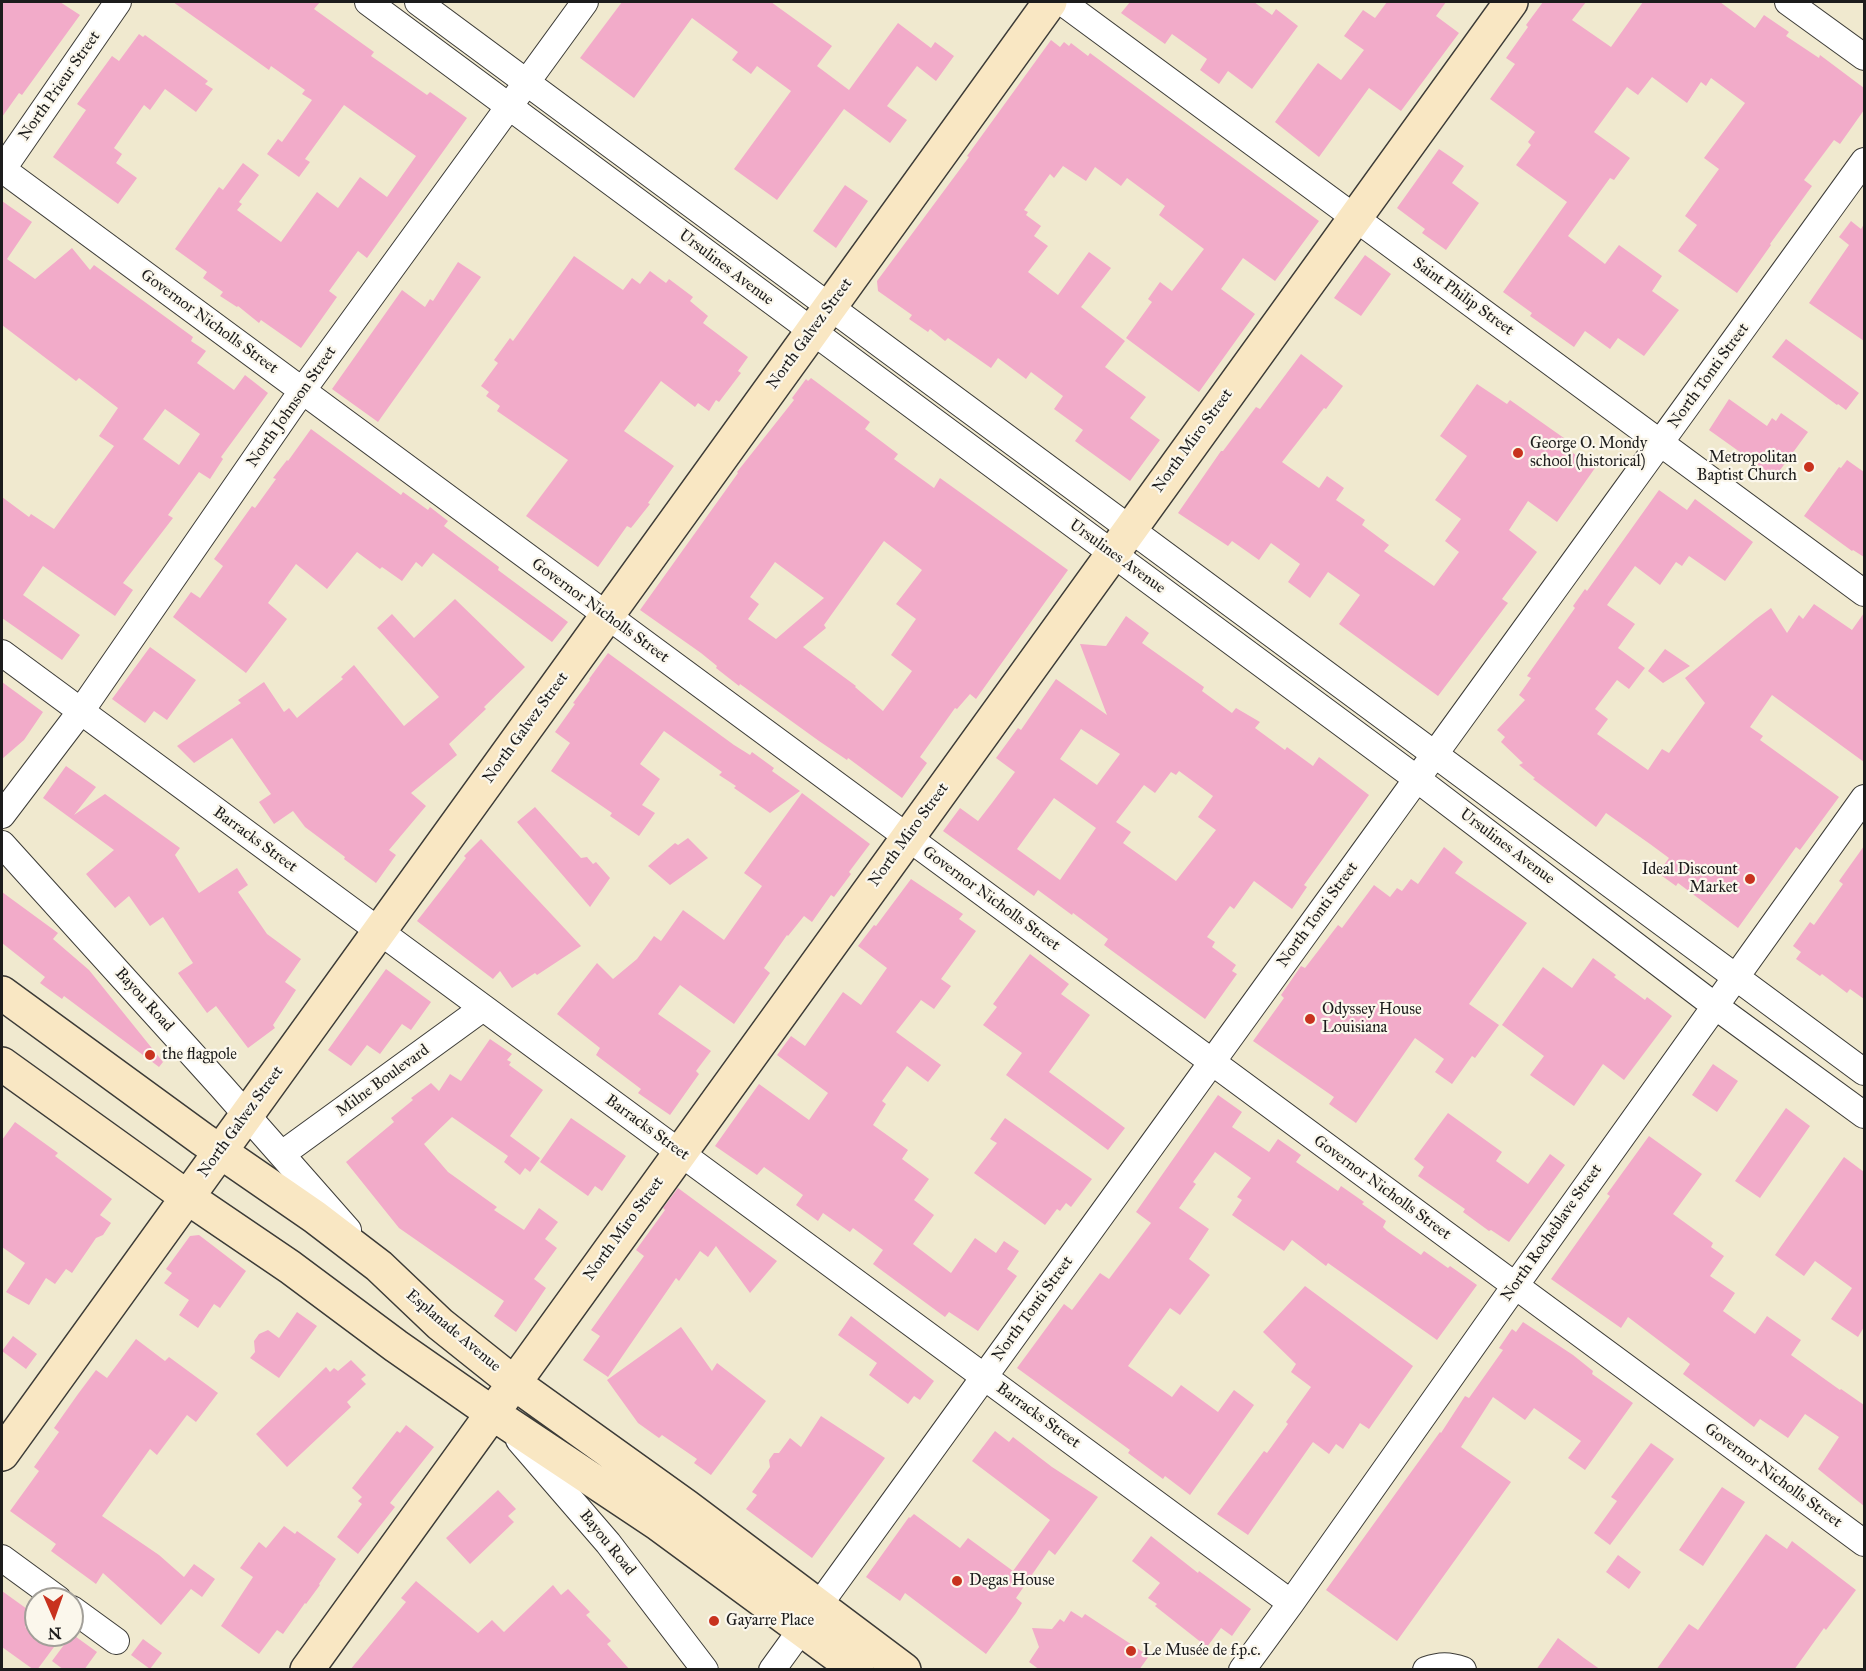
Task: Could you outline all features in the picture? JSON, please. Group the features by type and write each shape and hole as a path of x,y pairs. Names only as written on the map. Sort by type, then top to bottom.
{"street":[{"name":"North Prieur Street","path":"2,170 118,2"},
{"name":"Ursulines Avenue","path":"368,2 509,106 821,320 1122,541 1436,753 1864,1072"},
{"name":"Ursulines Avenue","path":"418,2 527,82 821,320"},
{"name":"North Johnson Street","path":"2,815 81,711 302,391 585,2"},
{"name":"North Galvez Street","path":"2,1454 1050,2"},
{"name":"Saint Philip Street","path":"1062,2 1864,592"},
{"name":"North Miro Street","path":"307,1670 498,1417 514,1383 1511,2"},
{"path":"1788,2 1864,57"},
{"name":"North Tonti Street","path":"772,1670 1864,160"},
{"name":"Governor Nicholls Street","path":"2,170 1864,1544"},
{"name":"Ursulines Avenue","path":"1122,541 1417,779 1715,1006 1864,1115"},
{"name":"Barracks Street","path":"2,653 1291,1603"},
{"name":"North Rocheblave Street","path":"1242,1670 1864,798"},
{"name":"Bayou Road","path":"2,844 247,1114 379,1266"},
{"name":"Esplanade Avenue","path":"2,993 220,1152 315,1217 379,1266 440,1324 514,1383 687,1508 810,1617 857,1670"},
{"name":"Milne Boulevard","path":"282,1154 483,1008"},
{"name":"Esplanade Avenue","path":"2,1064 498,1417 657,1523 810,1617 904,1670"},
{"name":"Bayou Road","path":"498,1417 608,1543 705,1670"},
{"path":"2,1558 42,1587"},
{"path":"84,1618 116,1641"},
{"path":"1426,1670 1439,1665 1463,1670"}],"building":[{"path":"2,2 60,2 80,15 22,95 19,93 2,117"},
{"path":"173,2 320,2 314,9 374,52 371,56 427,95 430,92 467,118 367,258 358,251 329,291 337,297 301,348 261,320 259,323 238,306 220,296 223,292 203,278 207,272 175,249 219,187 223,190 243,163 259,175 239,202 242,204 237,210 281,242 317,192 338,208 360,177 387,197 416,156 344,105 305,159 310,162 299,177 267,154 278,139 282,142 312,100 302,94 305,90 271,66 269,70"},
{"path":"622,2 771,2 832,46 817,66 849,90 898,23 931,48 935,42 954,56 936,81 917,66 887,106 907,120 890,143 844,109 777,200 734,169 791,91 757,66 751,74 732,60 738,52 692,18 634,98 580,58"},
{"path":"1130,2 1254,2 1272,15 1276,9 1298,26 1252,89 1228,71 1219,84 1200,70 1207,59 1172,34 1165,44 1121,13"},
{"path":"1387,2 1446,2 1436,16 1459,33 1401,111 1369,88 1319,157 1275,122 1318,63 1341,80 1364,50 1344,36 1363,10 1375,18"},
{"path":"1543,2 1586,2 1572,20 1611,47 1643,2 1720,2 1755,28 1764,15 1789,32 1786,36 1819,58 1820,55 1864,88 1864,110 1840,144 1834,140 1804,180 1812,186 1737,293 1678,251 1697,225 1685,216 1719,169 1704,158 1745,103 1711,78 1706,86 1701,82 1687,103 1652,77 1638,95 1627,87 1594,132 1630,158 1614,180 1610,178 1568,236 1605,264 1619,245 1662,276 1652,291 1679,310 1644,356 1618,338 1610,349 1585,331 1574,347 1530,316 1532,313 1503,292 1567,202 1516,165 1531,145 1528,142 1535,132 1490,99 1515,64 1506,58"},
{"path":"139,34 143,37 145,35 208,81 205,84 213,89 196,112 165,89 150,110 144,105 114,148 122,154 116,163 137,178 118,204 53,157 86,110 77,104 112,56 119,61"},
{"path":"1051,40 1060,47 1064,42 1069,46 1071,43 1088,56 1090,53 1319,221 1275,281 1243,258 1221,289 1255,314 1199,392 1126,338 1152,302 1148,299 1160,282 1172,291 1204,249 1159,215 1165,206 1127,178 1121,186 1095,167 1086,181 1063,166 1054,178 1050,174 1024,210 1028,212 1026,215 1041,226 1034,236 1048,246 1028,272 1058,295 1089,252 1111,268 1081,307 1125,341 1105,367 1146,397 1130,418 1160,440 1130,481 1075,441 1083,430 1054,409 1063,396 1031,372 1026,379 998,358 991,368 948,338 945,341 930,329 928,332 909,319 912,315 878,291 877,281 969,157 967,156"},
{"path":"1439,149 1464,166 1452,183 1479,203 1446,250 1422,233 1425,229 1397,208"},
{"path":"845,185 868,201 836,248 813,231"},
{"path":"2,201 32,222 7,259 35,279 72,248 90,270 94,265 193,337 191,341 206,351 197,363 234,390 245,375 268,393 221,457 223,459 210,479 199,472 168,515 173,518 123,583 133,590 115,616 43,566 23,595 80,635 62,660 2,618 2,497 29,517 31,514 54,529 114,446 99,436 118,408 79,378 76,381 2,325","holes":["165,409 200,434 179,465 143,439"]},
{"path":"1851,221 1861,229 1864,224 1864,341 1809,303 1849,245 1839,237"},
{"path":"1365,255 1391,274 1361,316 1334,298"},
{"path":"574,256 623,290 632,278 640,284 650,271 666,283 669,279 693,297 690,301 708,316 703,323 748,357 738,371 741,373 719,402 716,400 709,411 698,403 695,407 661,381 624,431 674,466 648,503 650,504 631,528 627,526 598,567 526,516 568,460 497,411 500,406 486,396 489,392 481,386 498,363 494,360 510,338 513,341"},
{"path":"458,262 481,277 378,422 332,389 402,290 425,307 430,299 433,301"},
{"path":"1786,339 1859,393 1846,410 1772,357"},
{"path":"1301,354 1343,386 1282,462 1319,488 1327,476 1344,488 1336,500 1365,520 1362,525 1389,545 1384,551 1434,586 1459,552 1445,541 1461,519 1435,500 1467,456 1440,436 1477,384 1507,404 1510,400 1571,443 1567,449 1595,468 1557,522 1528,501 1509,530 1537,552 1502,599 1508,603 1438,696 1339,624 1360,595 1328,572 1310,598 1288,582 1300,564 1271,543 1259,560 1232,541 1228,546 1178,513 1221,451 1256,407 1260,409"},
{"path":"811,378 870,422 865,429 898,454 894,459 934,488 940,478 1068,570 976,699 970,694 957,709 955,708 920,757 927,763 902,798 848,758 847,760 819,741 740,684 739,686 701,653 640,610 737,472 794,400 792,398 806,379 808,381","holes":["884,541 922,570 896,604 916,619 891,655 912,671 883,711 856,686 803,647 826,628 824,625","775,562 824,598 776,639 748,619 759,604 750,597"]},
{"path":"1729,399 1767,426 1772,418 1776,421 1781,413 1808,432 1775,477 1709,430"},
{"path":"311,429 401,495 403,492 428,510 430,507 448,521 444,526 568,622 552,642 433,553 422,567 416,562 402,581 382,567 380,569 357,552 327,589 296,564 268,603 287,619 246,673 173,617 191,592 200,598 223,566 214,559 252,506 255,508 276,479 273,478"},
{"path":"1847,460 1864,472 1864,557 1852,551 1804,516 1839,467 1841,468"},
{"path":"1659,490 1687,510 1695,499 1753,542 1725,581 1689,556 1682,566 1676,562 1660,585 1635,566 1607,605 1635,624 1618,648 1645,668 1629,689 1617,680 1595,709 1608,719 1597,734 1648,770 1662,749 1669,753 1705,703 1685,678 1771,608 1787,633 1799,615 1803,619 1814,604 1852,630 1864,613 1864,762 1772,695 1750,727 1763,736 1760,740 1839,797 1800,850 1796,847 1738,928 1678,883 1676,886 1658,873 1669,858 1650,844 1606,813 1596,827 1533,779 1535,778 1519,765 1523,763 1501,742 1505,737 1497,730 1525,700 1519,695 1531,678 1527,676 1575,608 1573,606 1585,589 1587,591"},
{"path":"455,599 525,667 449,744 457,755 411,793 426,806 389,850 396,855 376,883 305,827 293,811 274,824 259,802 271,794 232,738 194,763 177,746 241,703 238,700 264,682 284,712 289,708 297,718 343,679 341,677 354,665 404,726 439,697 377,628 392,614 414,638"},
{"path":"1126,616 1149,633 1142,643 1204,687 1202,691 1232,713 1236,708 1260,722 1255,728 1285,750 1287,747 1313,766 1319,757 1369,795 1304,885 1307,887 1292,909 1254,881 1234,909 1230,906 1207,937 1215,942 1212,947 1236,965 1232,971 1237,974 1205,1019 1104,945 1108,939 1073,913 1072,915 1038,890 1034,896 943,831 960,808 978,821 992,803 1015,772 996,758 1018,728 1021,730 1056,679 1107,715 1080,644 1106,646","holes":["1081,729 1120,754 1097,785 1060,759","1179,771 1213,796 1198,817 1216,830 1176,881 1123,843 1131,832 1116,822 1144,785 1155,793 1171,772 1176,775","1054,798 1096,828 1060,880 1017,849"]},
{"path":"150,647 196,680 167,720 154,711 145,723 112,699"},
{"path":"1665,649 1690,666 1663,683 1648,671"},
{"path":"608,653 734,745 750,755 752,752 774,768 772,771 800,791 770,813 734,788 736,786 719,775 722,772 664,731 640,764 660,779 642,805 655,813 639,836 610,816 612,813 551,771 570,743 555,732"},
{"path":"2,682 43,712 24,740 2,759"},
{"path":"66,766 96,787 74,815 105,794 180,848 175,855 199,893 237,868 248,885 238,892 267,934 301,959 285,982 296,990 273,1025 275,1028 248,1048 216,1006 207,1013 178,973 193,963 163,917 150,926 129,896 115,908 86,874 114,850 43,798"},
{"path":"802,793 870,844 834,897 831,895 812,922 804,916 787,935 764,968 770,973 734,1024 680,985 658,1014 711,1051 696,1071 699,1074 670,1115 638,1093 641,1089 596,1055 600,1048 557,1014 597,963 613,979 637,959 654,936 661,941 683,910 724,940 762,886 744,873"},
{"path":"535,807 581,858 587,857 593,864 596,862 610,878 590,907 517,822"},
{"path":"688,838 708,858 670,885 648,866 675,843 678,845"},
{"path":"481,839 581,946 537,975 535,973 512,988 500,971 493,979 417,921 466,858 464,856"},
{"path":"1864,846 1864,999 1850,989 1847,993 1822,974 1820,976 1796,959 1801,952 1793,946 1810,922 1814,925 1843,884 1839,881"},
{"path":"1444,847 1463,862 1455,873 1527,923 1469,1004 1499,1025 1475,1058 1472,1056 1452,1084 1435,1072 1444,1059 1415,1038 1356,1123 1329,1104 1334,1097 1253,1041 1284,998 1281,995 1301,966 1305,968 1338,925 1342,928 1374,885 1390,897 1397,888 1402,891 1411,879 1418,884"},
{"path":"911,879 963,914 959,919 976,931 941,979 951,986 934,1009 921,1000 896,1032 941,1065 928,1082 907,1066 882,1101 886,1104 873,1125 908,1150 902,1159 929,1179 914,1200 934,1215 913,1244 951,1273 975,1238 996,1253 1004,1241 1019,1251 1007,1269 1017,1276 978,1331 949,1312 945,1317 873,1264 883,1250 853,1228 850,1232 823,1213 818,1221 796,1205 803,1195 764,1167 757,1175 715,1146 759,1084 809,1120 828,1093 777,1055 791,1036 805,1046 843,992 861,1005 887,968 858,946"},
{"path":"2,892 58,933 53,939 89,970 163,1062 159,1067 64,996 62,999 40,983 45,977 2,943"},
{"path":"1030,954 1069,984 1061,994 1090,1015 1049,1072 1125,1128 1108,1150 1006,1075 1022,1053 983,1025 997,1007 993,1004"},
{"path":"1593,958 1645,1000 1647,997 1672,1016 1624,1080 1603,1064 1574,1106 1530,1075 1544,1056 1502,1025 1543,967 1572,988"},
{"path":"386,969 431,1002 411,1030 402,1024 380,1054 367,1045 351,1066 328,1050"},
{"path":"490,1039 512,1054 507,1060 511,1062 509,1065 543,1090 510,1136 540,1158 530,1172 525,1168 520,1175 504,1162 508,1156 452,1117 424,1144 448,1172 497,1207 494,1210 524,1230 539,1208 558,1222 545,1239 557,1248 534,1279 546,1288 516,1332 494,1316 504,1301 399,1228 346,1162 394,1122 391,1118 413,1100 411,1098 431,1083 439,1091 450,1074 461,1081"},
{"path":"1713,1064 1738,1081 1717,1112 1692,1095"},
{"path":"1218,1095 1242,1112 1232,1127 1269,1152 1278,1139 1301,1155 1296,1162 1338,1191 1341,1186 1364,1202 1362,1204 1386,1221 1383,1227 1387,1231 1421,1255 1424,1251 1477,1285 1437,1340 1328,1263 1326,1266 1292,1240 1284,1251 1232,1215 1242,1200 1237,1197 1251,1178 1215,1152 1193,1182 1196,1184 1179,1208 1209,1229 1189,1259 1210,1275 1180,1315 1170,1308 1128,1366 1172,1397 1181,1385 1218,1412 1234,1390 1254,1405 1190,1495 1165,1476 1163,1479 1128,1453 1130,1450 1017,1368 1064,1304 1072,1310 1100,1273 1109,1279 1151,1223 1136,1212"},
{"path":"1786,1108 1810,1126 1760,1198 1735,1181"},
{"path":"1448,1113 1502,1152 1496,1161 1528,1184 1550,1154 1565,1165 1509,1242 1491,1230 1489,1231 1463,1212 1465,1209 1418,1176 1424,1167 1414,1159"},
{"path":"571,1118 626,1156 602,1191 595,1186 588,1196 540,1162"},
{"path":"1005,1118 1092,1179 1071,1207 1066,1203 1060,1211 1057,1209 1045,1225 974,1173 997,1143 990,1139"},
{"path":"15,1122 58,1153 55,1156 112,1199 100,1215 111,1223 103,1235 96,1238 72,1273 66,1269 55,1284 46,1278 29,1305 6,1292 25,1263 2,1247 2,1140"},
{"path":"1649,1136 1702,1174 1673,1214 1713,1243 1711,1247 1724,1256 1710,1276 1735,1293 1723,1311 1755,1334 1767,1316 1801,1340 1791,1355 1864,1405 1864,1506 1818,1469 1839,1437 1805,1414 1788,1438 1760,1419 1754,1427 1683,1374 1690,1364 1628,1317 1621,1328 1551,1279 1610,1196 1607,1194"},
{"path":"1844,1157 1864,1172 1864,1327 1858,1337 1831,1319 1852,1288 1815,1261 1804,1276 1775,1255"},
{"path":"678,1188 777,1261 750,1293 716,1246 708,1257 700,1251 679,1281 676,1278 608,1377 583,1360 600,1336 591,1330 644,1256 636,1250"},
{"path":"199,1235 246,1271 220,1308 214,1304 198,1328 179,1315 189,1300 164,1283 172,1273 166,1269 190,1236"},
{"path":"1305,1286 1413,1366 1369,1429 1360,1423 1343,1449 1336,1444 1329,1454 1313,1442 1248,1535 1217,1514 1264,1451 1267,1453 1311,1387 1291,1372 1296,1364 1263,1332"},
{"path":"297,1312 317,1326 279,1378 250,1358 255,1352 254,1341 259,1334 268,1330 279,1338"},
{"path":"851,1316 934,1381 920,1400 914,1396 908,1404 869,1375 877,1363 838,1335"},
{"path":"1523,1322 1573,1355 1593,1371 1592,1374 1633,1403 1585,1470 1568,1458 1581,1441 1534,1408 1525,1420 1493,1397 1461,1447 1511,1482 1397,1641 1326,1590 1441,1433 1465,1396 1469,1398 1503,1350 1499,1348 1512,1329 1516,1332"},
{"path":"681,1327 712,1371 717,1363 766,1401 711,1475 694,1463 697,1459 662,1435 659,1438 638,1423 607,1380"},
{"path":"13,1336 37,1354 26,1369 2,1351"},
{"path":"136,1339 165,1361 169,1357 218,1393 196,1422 187,1415 157,1455 150,1449 102,1516 159,1555 184,1577 194,1564 215,1579 202,1597 191,1589 161,1625 103,1573 96,1584 51,1551 56,1544 10,1511 39,1471 34,1467 59,1432 54,1428 78,1394 96,1370 107,1378"},
{"path":"351,1360 366,1375 361,1379 366,1384 347,1402 351,1407 287,1467 256,1434 326,1367 330,1372 334,1368 338,1371"},
{"path":"821,1416 885,1458 812,1558 746,1509 757,1495 752,1492 770,1467 769,1460 774,1453 779,1453 790,1438 801,1447"},
{"path":"406,1425 434,1447 390,1503 395,1507 358,1554 337,1537 362,1504 358,1501 362,1497 352,1488 397,1431 400,1433"},
{"path":"995,1431 1009,1442 1013,1437 1052,1467 1098,1497 1055,1555 1049,1550 1016,1598 1022,1603 1016,1613 986,1654 905,1593 900,1601 866,1577 909,1517 914,1514 960,1548 968,1538 1013,1571 1050,1520 972,1461"},
{"path":"1651,1443 1674,1459 1610,1545 1594,1533 1617,1501 1611,1497"},
{"path":"1722,1487 1745,1502 1703,1566 1679,1550"},
{"path":"498,1490 516,1509 508,1516 514,1522 470,1564 446,1538"},
{"path":"284,1526 295,1534 297,1531 336,1559 320,1585 283,1634 277,1630 259,1654 221,1626 253,1577 240,1568 259,1542 266,1548"},
{"path":"1766,1534 1787,1549 1792,1541 1856,1590 1826,1630 1824,1628 1794,1670 1656,1670 1689,1624 1698,1630"},
{"path":"1151,1536 1198,1573 1199,1571 1251,1609 1232,1636 1221,1628 1207,1647 1148,1598 1160,1583 1132,1561"},
{"path":"1618,1555 1641,1572 1629,1589 1606,1572"},
{"path":"416,1581 478,1633 492,1620 504,1632 553,1585 561,1595 568,1589 590,1612 586,1615 611,1641 607,1644 630,1670 350,1670 406,1602 401,1598"},
{"path":"2,1591 24,1607 24,1647 54,1647 37,1670 34,1670 2,1647"},
{"path":"1071,1611 1082,1618 1085,1614 1149,1656 1139,1670 1040,1670 1029,1662 1039,1647 1032,1628 1052,1629 1060,1619 1064,1622"},
{"path":"1558,1638 1584,1658 1601,1670 1536,1670"},
{"path":"143,1639 162,1653 150,1669 131,1655"},
{"path":"84,1643 97,1652 84,1670 64,1670 52,1661 62,1647 84,1647"}],"place":[{"name":"George O. Mondy school (historical)","path":"1518,453"},
{"name":"Metropolitan Baptist Church","path":"1809,467"},
{"name":"Ideal Discount Market","path":"1750,879"},
{"name":"Odyssey House Louisiana","path":"1310,1019"},
{"name":"the flagpole","path":"150,1055"},
{"name":"Degas House","path":"957,1581"},
{"name":"Gayarre Place","path":"714,1621"},
{"name":"Le Musée de f.p.c.","path":"1131,1651"}]}
